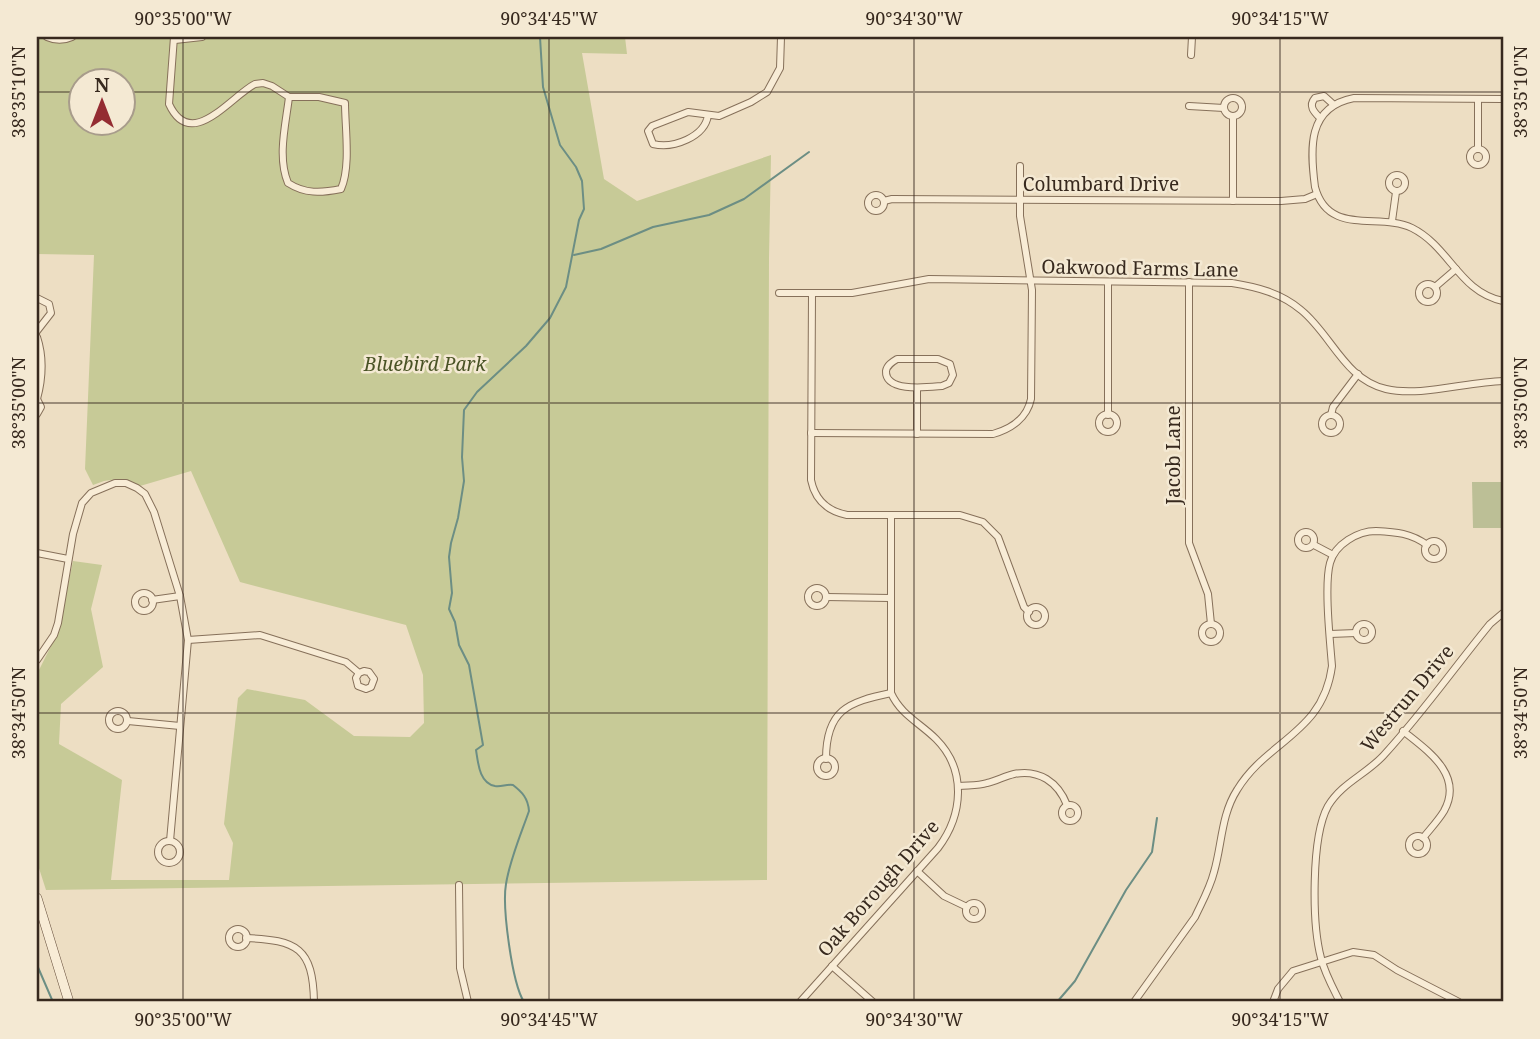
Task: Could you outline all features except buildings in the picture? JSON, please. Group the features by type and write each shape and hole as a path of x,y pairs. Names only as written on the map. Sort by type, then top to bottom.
{"street":[{"path":"47,37 54,40 72,37"},
{"path":"202,37 187,40 174,38 169,81 169,104 173,113 196,124 212,118 255,83 272,86 289,97 319,97 345,103 344,182 341,189 306,192 288,183 284,174 283,155 289,97"},
{"path":"708,115 706,125 699,134 668,145 653,144 648,136 652,126 688,113 719,116 767,92 780,68 781,37"},
{"path":"1191,55 1192,37"},
{"path":"1320,118 1312,109 1315,98 1324,96 1334,104"},
{"path":"1233,98 1242,106 1240,112 1233,116 1226,113 1224,108 1227,100 1233,98"},
{"path":"1503,99 1354,99 1334,104 1320,118 1313,144 1317,194 1327,208 1344,219 1364,222 1392,221 1412,228 1429,239 1476,291 1503,301"},
{"path":"1478,99 1478,149"},
{"path":"1189,106 1224,108"},
{"path":"1233,116 1233,201"},
{"path":"811,433 993,434 1011,427 1025,414 1031,399 1031,281 1020,216 1020,166"},
{"path":"1392,221 1396,192"},
{"name":"Columbard Drive","path":"884,201 1294,201 1317,194"},
{"path":"1435,287 1456,269"},
{"name":"Oakwood Farms Lane","path":"779,293 863,292 929,279 1232,283 1249,286 1287,300 1302,311 1331,342 1346,363 1372,385 1405,392 1503,381"},
{"path":"1108,282 1108,415"},
{"name":"Jacob Lane","path":"1189,282 1189,543 1208,594 1211,624"},
{"path":"812,294 811,480 817,497 835,513 847,515 960,515 983,522 998,537 1024,607 1029,612"},
{"path":"37,298 46,300 51,313 37,331"},
{"path":"37,337 43,361 42,382 37,399 41,407 37,414"},
{"path":"901,359 938,359 950,364 953,375 948,383 917,388 893,384 887,377 889,364 901,359"},
{"path":"1331,415 1358,374"},
{"path":"917,388 917,434"},
{"path":"37,660 54,635 82,503 91,493 115,483 126,483 137,488 151,502 180,596 188,640 170,841"},
{"path":"826,759 829,728 839,713 861,700 891,693 891,515"},
{"path":"1134,1002 1195,917 1214,872 1227,811 1237,789 1257,766 1311,718 1320,705 1332,666 1328,574 1333,555 1349,540 1370,531 1408,534 1427,545"},
{"path":"1314,545 1333,555"},
{"path":"37,553 68,559"},
{"path":"152,600 180,596"},
{"path":"826,597 890,598"},
{"name":"Westrun Drive","path":"1340,1002 1321,961 1316,909 1318,832 1323,817 1339,791 1380,759 1490,624 1503,613"},
{"path":"1330,634 1356,632"},
{"path":"188,640 260,635 346,662 359,673"},
{"path":"364,671 372,674 374,682 371,687 363,689 358,686 356,681 359,673 364,671"},
{"name":"Oak Borough Drive","path":"800,1002 947,836 957,812 959,786 944,748 899,708 891,693"},
{"path":"128,721 180,726"},
{"path":"1403,731 1444,768 1449,786 1443,812 1423,838"},
{"path":"959,786 984,784 1015,774 1033,773 1051,781 1062,793 1067,805"},
{"path":"917,871 944,896 967,907"},
{"path":"459,885 460,968 468,1002"},
{"path":"37,898 68,1002"},
{"path":"246,938 285,942 303,955 312,972 314,1002"},
{"path":"1273,1002 1278,989 1293,971 1353,952 1374,955 1459,1002"},
{"path":"832,966 873,1002"}],"green space":[{"name":"Bluebird Park","path":"37,37 625,37 627,54 582,53 604,179 637,201 771,155 767,880 46,890 37,862 37,674 58,632 73,561 102,565 91,609 103,667 61,704 59,744 122,780 111,880 229,880 233,843 224,824 238,698 247,689 305,700 354,736 410,737 424,723 423,675 406,625 240,582 191,471 140,486 118,479 93,485 85,469 94,255 37,254"},
{"path":"1472,482 1503,482 1503,528 1473,528"}],"waterway":[{"path":"524,1002 512,962 505,895 510,865 529,811 524,796 513,785 490,784 480,771 476,750 483,745 469,665 459,645 455,622 449,609 452,593 449,557 464,481 464,410 477,392 526,346 550,318 566,287 579,220 584,209 582,181 576,167 560,145 543,87 540,37"},
{"path":"574,255 601,249 653,227 709,215 744,199 809,152"},
{"path":"1057,1002 1075,981 1126,890 1152,852 1157,818"},
{"path":"37,965 53,1002"}]}
